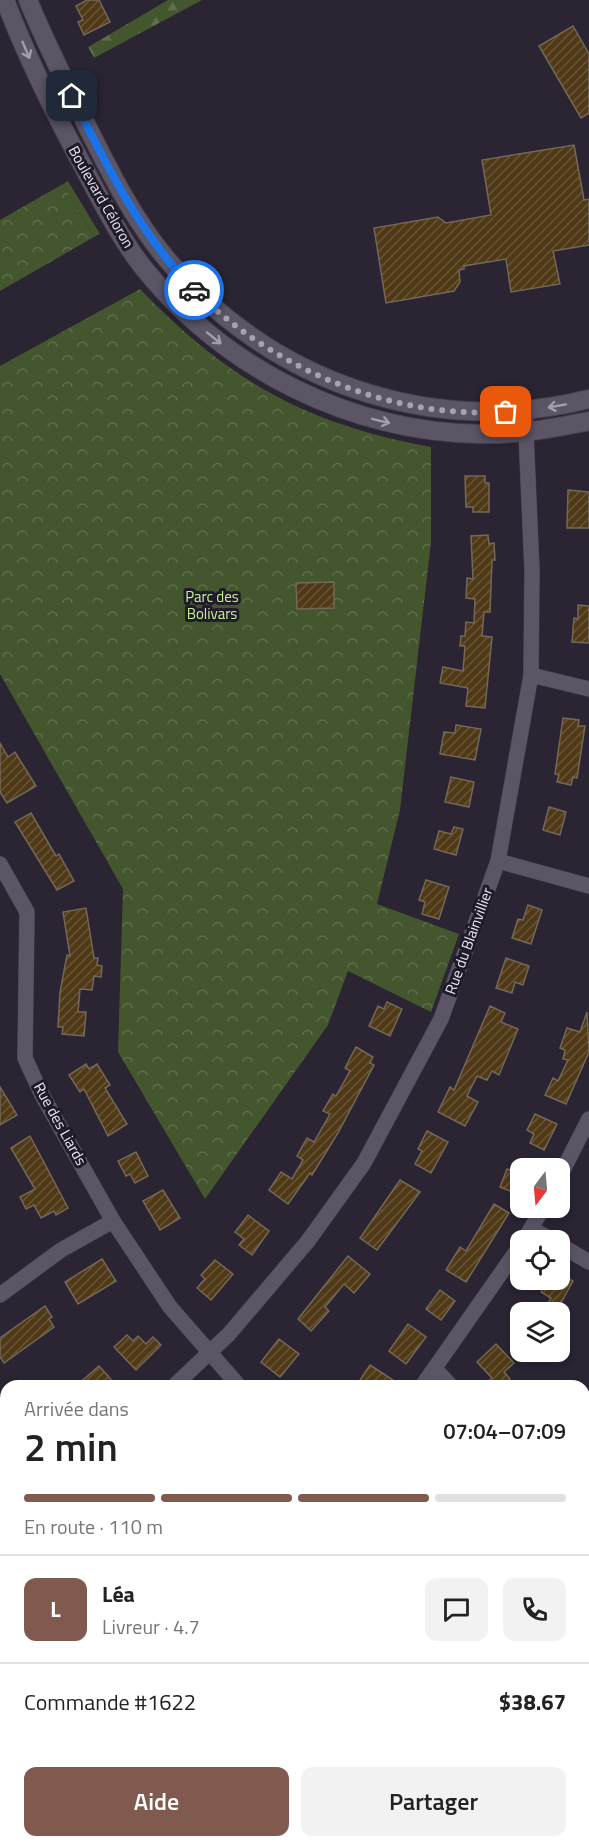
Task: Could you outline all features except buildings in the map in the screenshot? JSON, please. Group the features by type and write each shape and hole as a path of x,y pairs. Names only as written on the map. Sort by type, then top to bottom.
{"street":[{"name":"Boulevard Céloron","path":"5,0 53,109 117,229 153,279 207,332 249,363 278,381 326,403 365,416 450,432 489,434 589,421"},
{"name":"Boulevard Céloron","path":"28,0 63,78 134,214 185,280 230,322 289,362 354,390 393,401 444,410 525,410 589,399"},
{"name":"Rue du Blainvillier","path":"181,1380 211,1353 308,1241 364,1163 441,1019 498,861 531,675 532,570 525,410"},
{"path":"531,675 589,689"},
{"path":"498,861 589,886"},
{"name":"Rue des Liards","path":"0,864 27,912 25,1058 42,1095 113,1221 170,1307 234,1380"},
{"path":"569,1158 589,1119"},
{"path":"0,1295 62,1250 113,1221"},
{"path":"570,1251 589,1262"},
{"path":"427,1380 510,1261"},
{"path":"436,1370 445,1380"}],"green space":[{"path":"168,0 202,0 94,58 88,47"},
{"path":"68,181 100,234 94,237 63,184"},
{"path":"63,184 94,237 0,291 0,220"},
{"name":"Parc des Bolivars","path":"140,289 205,349 271,394 345,425 431,447 431,542 400,810 377,904 459,934 431,1012 348,971 328,1025 205,1199 118,1052 123,889 0,674 0,366"}],"way so far":[{"path":"194,290 235,326 267,348 322,378 393,401 444,410 506,412"}],"route":[{"path":"72,96 134,214 153,242 194,290"}]}
